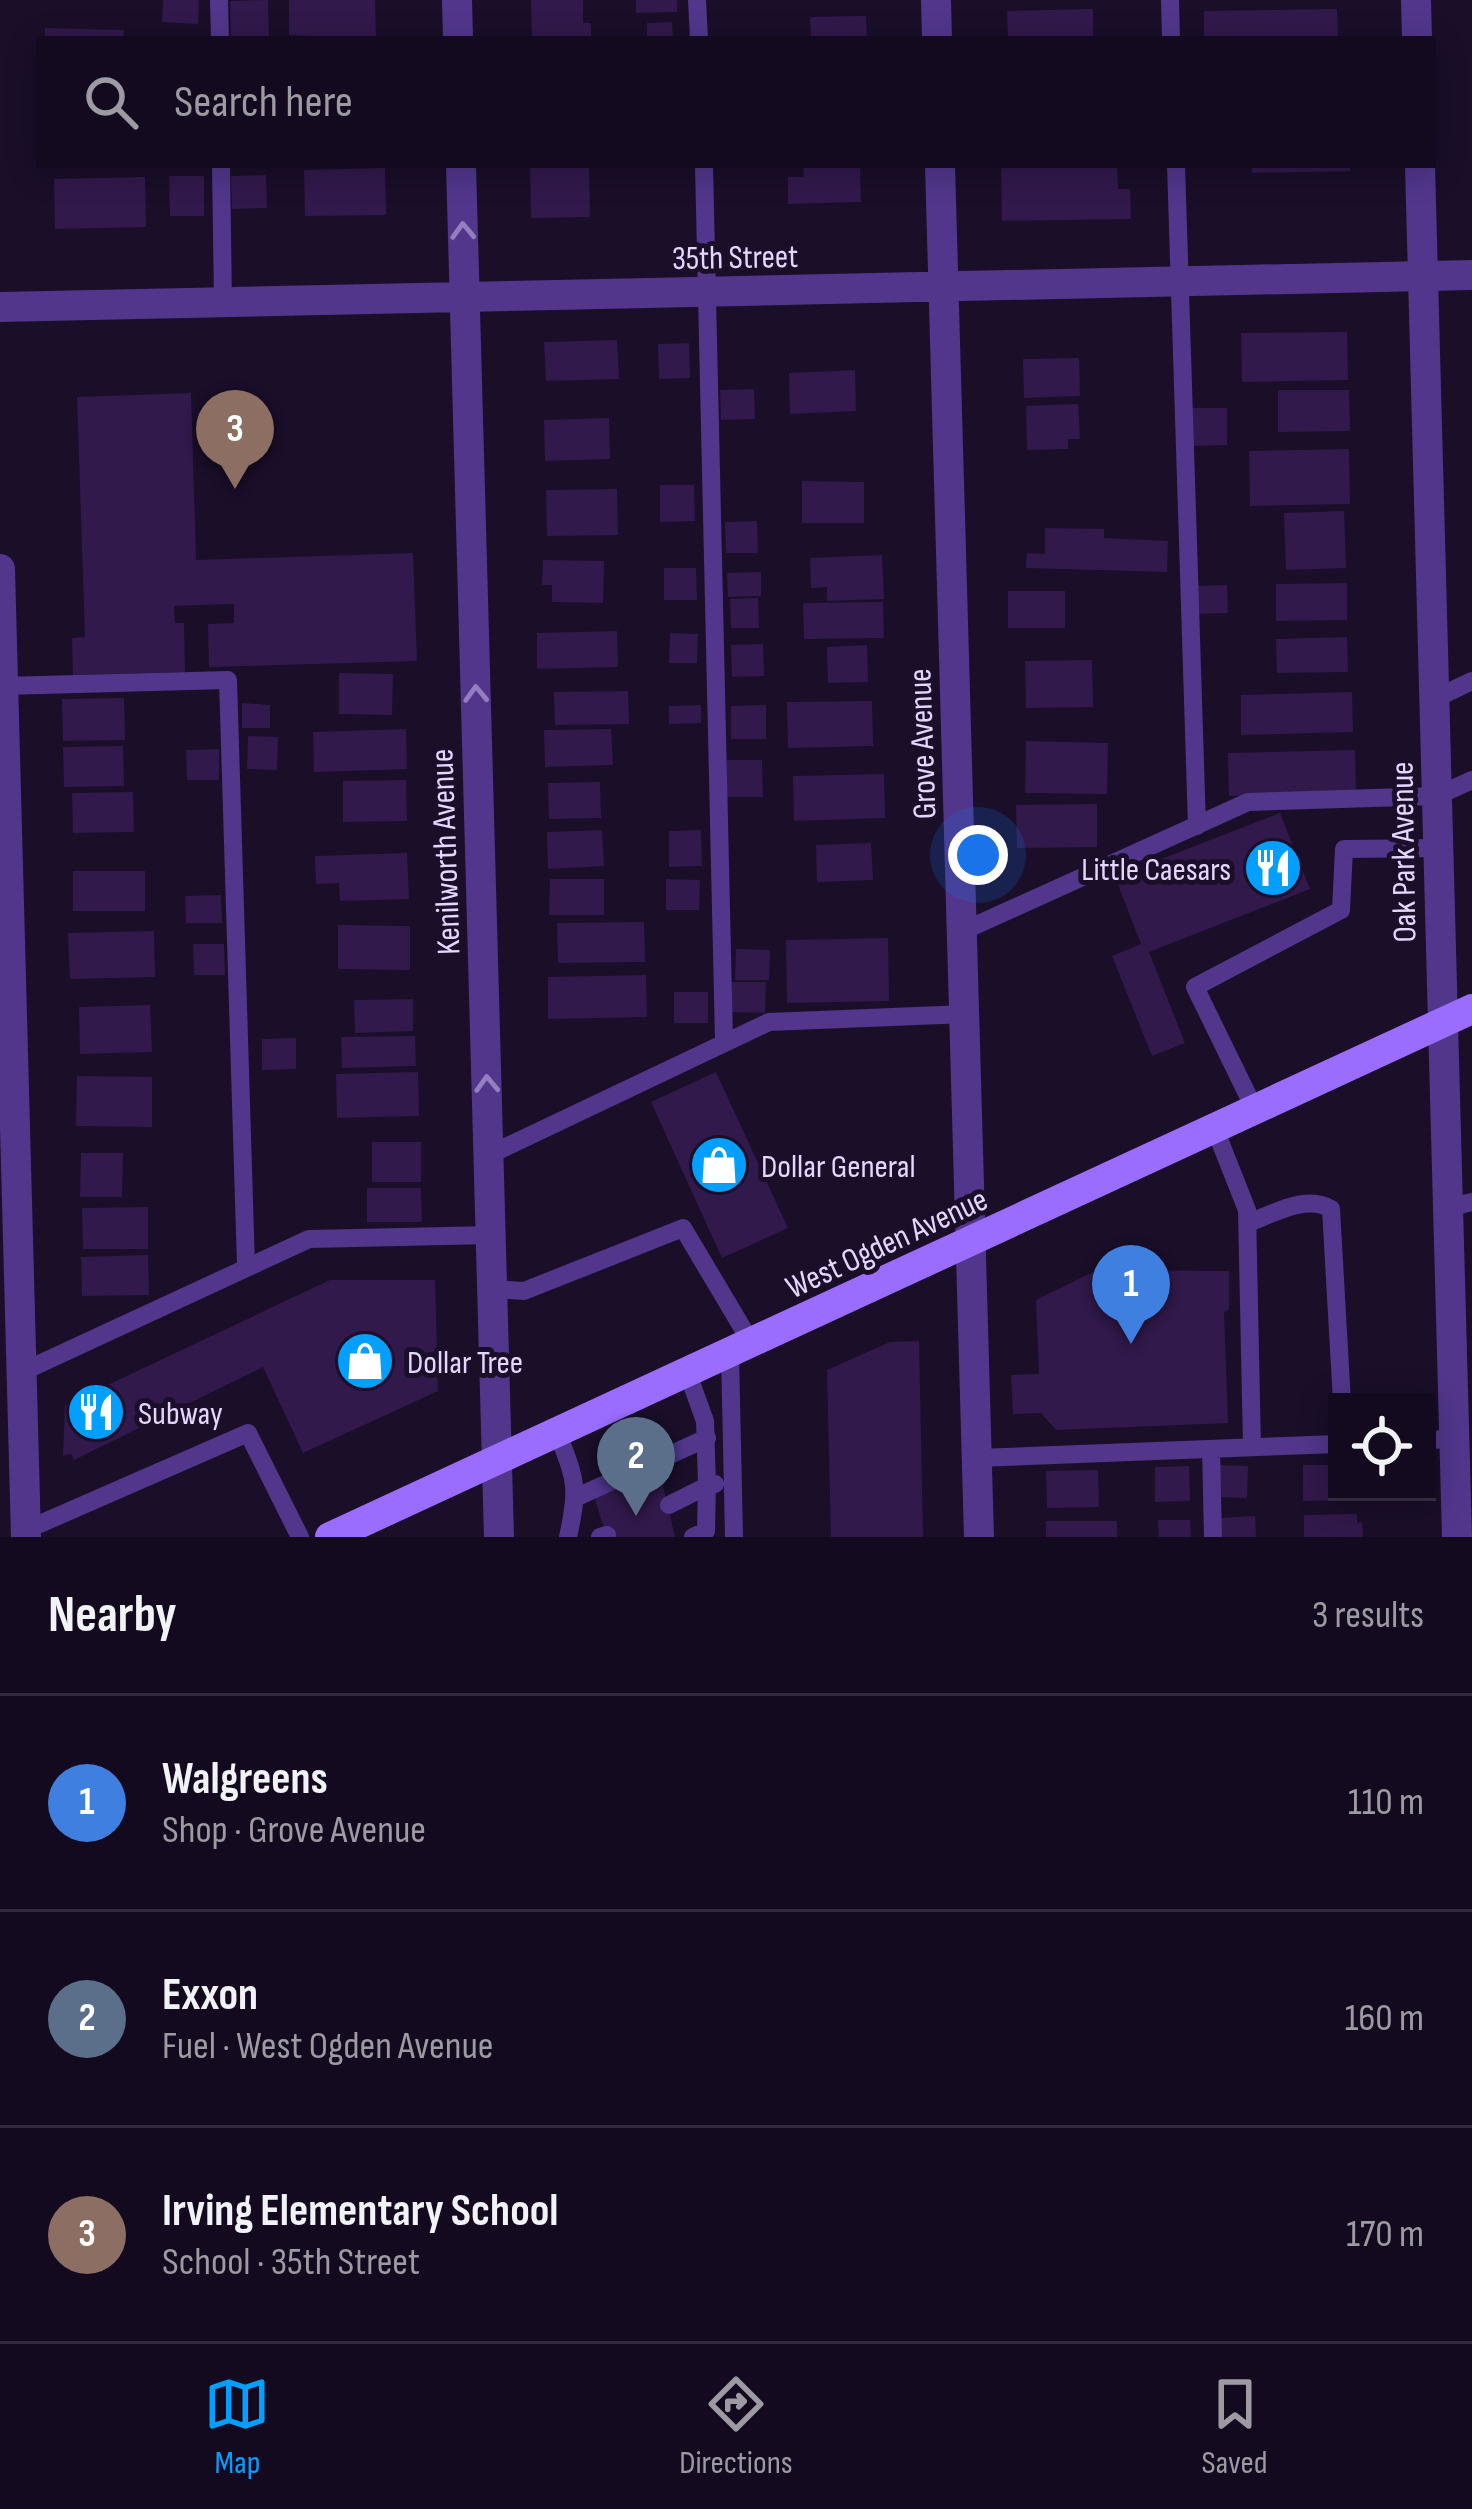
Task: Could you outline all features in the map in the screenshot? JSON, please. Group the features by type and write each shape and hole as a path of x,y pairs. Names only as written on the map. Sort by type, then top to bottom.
{"main road":[{"name":"West Ogden Avenue","path":"329,1537 385,1525 497,1462 1472,1009"}],"street":[{"path":"457,0 458,36"},
{"path":"936,0 937,36"},
{"path":"1416,0 1417,36"},
{"name":"Kenilworth Avenue","path":"461,168 499,1537"},
{"name":"Grove Avenue","path":"940,168 979,1537"},
{"name":"Oak Park Avenue","path":"1420,168 1442,1022 1460,1205 1461,1288 1441,1440 1457,1537"},
{"name":"35th Street","path":"0,307 1472,275"},
{"path":"0,568 22,1372 12,1448 26,1533"}],"lane":[{"path":"219,0 220,36"},
{"path":"697,0 698,36"},
{"path":"1170,0 1172,36"},
{"path":"221,168 224,302"},
{"path":"704,168 724,1040"},
{"path":"1176,168 1197,826"},
{"path":"3,686 228,680 246,1266"},
{"path":"1434,699 1472,682"},
{"path":"963,931 1248,802 1437,796 1472,780"},
{"path":"1255,1110 1195,987 1341,910 1343,849 1438,848"},
{"path":"489,1155 769,1022 966,1014"},
{"path":"1215,1129 1247,1210 1252,1447"},
{"path":"1248,1223 1306,1202 1321,1202 1331,1209 1341,1393"},
{"path":"493,1289 524,1291 683,1228 741,1349 734,1537"},
{"path":"22,1372 309,1239 491,1234"},
{"path":"688,1374 705,1421 706,1438 706,1532 693,1537"},
{"path":"26,1533 248,1433 300,1537"},
{"path":"558,1434 576,1481 568,1537"},
{"path":"577,1497 706,1438"},
{"path":"977,1458 1328,1444"},
{"path":"1211,1449 1213,1537"},
{"path":"670,1505 707,1486 733,1482"}],"building":[{"path":"163,0 199,0 198,24 162,22"},
{"path":"268,0 269,36 231,36 230,1"},
{"path":"289,0 375,0 376,36 289,35"},
{"path":"531,0 583,0 583,23 591,23 591,36 532,36"},
{"path":"636,0 677,0 677,12 636,13"},
{"path":"1093,9 1093,36 1008,36 1007,11"},
{"path":"1337,9 1338,36 1204,36 1204,11"},
{"path":"866,16 867,36 811,36 810,17"},
{"path":"672,22 673,36 647,36 647,23"},
{"path":"45,28 124,30 123,36 45,36"},
{"path":"385,168 386,215 305,216 304,170"},
{"path":"530,168 589,168 590,217 531,218"},
{"path":"803,168 860,168 861,202 788,204 788,177 804,177"},
{"path":"1001,168 1117,168 1118,189 1130,189 1131,219 1002,221"},
{"path":"1252,168 1350,168 1350,171 1252,173"},
{"path":"266,175 267,208 232,209 231,176"},
{"path":"169,176 204,176 204,216 170,216"},
{"path":"145,177 146,227 55,229 54,179"},
{"path":"1347,332 1348,380 1242,382 1241,333"},
{"path":"617,340 619,379 546,381 544,342"},
{"path":"689,343 690,378 659,379 658,344"},
{"path":"1079,358 1080,396 1024,398 1023,359"},
{"path":"855,370 856,411 790,414 789,373"},
{"path":"754,389 755,419 721,420 720,390"},
{"path":"1278,390 1349,390 1350,431 1278,432"},
{"path":"191,393 196,560 413,553 417,661 209,667 208,624 234,623 234,604 174,606 175,623 184,623 185,672 73,675 72,638 85,637 77,397"},
{"path":"1078,404 1080,439 1068,439 1068,449 1027,450 1026,406"},
{"path":"1190,408 1227,408 1227,445 1190,446"},
{"path":"609,418 610,459 545,461 544,420"},
{"path":"1349,449 1350,504 1250,506 1249,451"},
{"path":"802,481 864,482 864,523 802,523"},
{"path":"660,485 694,485 695,521 660,522"},
{"path":"617,489 618,535 547,536 546,490"},
{"path":"1344,511 1346,568 1286,570 1284,513"},
{"path":"757,521 758,553 726,553 725,522"},
{"path":"1045,528 1104,529 1104,538 1168,541 1167,572 1026,568 1027,553 1045,554"},
{"path":"882,555 884,599 827,601 827,587 811,588 810,558"},
{"path":"543,560 604,561 603,603 552,602 552,585 542,585"},
{"path":"664,568 696,568 697,600 664,600"},
{"path":"761,572 761,596 728,597 727,573"},
{"path":"1347,583 1347,620 1276,621 1276,584"},
{"path":"1227,585 1228,613 1197,614 1196,586"},
{"path":"1008,591 1065,591 1065,628 1008,628"},
{"path":"758,598 759,628 731,628 730,599"},
{"path":"883,602 884,638 804,639 803,603"},
{"path":"617,631 618,667 537,669 537,633"},
{"path":"670,633 698,634 697,663 669,663"},
{"path":"1347,637 1348,672 1277,673 1276,639"},
{"path":"763,644 764,676 732,677 731,645"},
{"path":"867,645 868,682 828,683 827,647"},
{"path":"1092,660 1093,707 1026,708 1025,661"},
{"path":"339,673 393,674 392,715 339,714"},
{"path":"628,691 629,724 555,725 554,692"},
{"path":"1352,692 1353,732 1241,735 1241,695"},
{"path":"124,698 125,740 63,741 62,699"},
{"path":"872,701 873,746 788,748 787,702"},
{"path":"242,703 270,705 270,728 242,728"},
{"path":"701,705 701,723 669,724 669,706"},
{"path":"766,705 766,739 731,739 731,706"},
{"path":"406,729 407,769 314,772 313,732"},
{"path":"611,729 613,765 545,767 544,730"},
{"path":"248,736 278,737 277,770 247,769"},
{"path":"1026,741 1108,743 1107,794 1025,793"},
{"path":"123,746 124,786 64,787 63,747"},
{"path":"219,749 219,780 187,780 186,750"},
{"path":"1355,750 1356,794 1229,796 1228,753"},
{"path":"727,760 762,760 763,797 727,797"},
{"path":"884,774 885,818 794,821 793,776"},
{"path":"406,780 407,821 343,822 343,781"},
{"path":"600,782 601,818 549,819 548,783"},
{"path":"133,792 134,832 73,833 72,793"},
{"path":"1097,804 1097,847 1017,848 1016,805"},
{"path":"1280,813 1310,889 1149,952 1185,1043 1152,1056 1112,956 1141,944 1115,877"},
{"path":"602,830 604,866 548,869 547,832"},
{"path":"701,830 702,866 669,867 669,831"},
{"path":"871,843 873,880 817,882 816,845"},
{"path":"407,853 409,899 340,901 339,883 316,884 315,856"},
{"path":"73,871 145,871 145,911 73,911"},
{"path":"550,879 604,879 604,915 549,915"},
{"path":"666,879 700,880 699,910 666,910"},
{"path":"221,895 222,923 186,923 185,896"},
{"path":"644,922 645,962 558,963 557,923"},
{"path":"338,925 410,926 410,970 338,969"},
{"path":"154,931 155,977 70,979 68,933"},
{"path":"888,938 889,1001 787,1003 786,940"},
{"path":"193,944 224,944 225,975 194,975"},
{"path":"736,949 770,950 769,980 735,980"},
{"path":"646,975 647,1017 548,1019 548,977"},
{"path":"732,982 766,982 765,1013 731,1012"},
{"path":"674,992 708,992 708,1023 674,1023"},
{"path":"413,999 413,1031 355,1033 354,1000"},
{"path":"150,1005 152,1052 80,1054 79,1007"},
{"path":"415,1036 416,1066 342,1068 341,1037"},
{"path":"296,1038 296,1069 262,1070 262,1039"},
{"path":"418,1072 419,1116 337,1118 336,1074"},
{"name":"Dollar General","path":"716,1072 788,1228 722,1258 651,1102"},
{"path":"77,1076 152,1077 152,1127 76,1126"},
{"path":"372,1142 421,1142 421,1182 372,1182"},
{"path":"81,1153 123,1153 122,1197 80,1197"},
{"path":"367,1188 421,1188 422,1222 367,1222"},
{"path":"148,1207 148,1249 83,1249 82,1208"},
{"path":"148,1255 149,1295 82,1296 81,1257"},
{"path":"1097,1270 1229,1271 1229,1309 1224,1313 1228,1423 1056,1430 1041,1413 1013,1414 1011,1375 1039,1374 1036,1300"},
{"path":"330,1280 435,1280 438,1391 303,1453 263,1367 74,1460 71,1454 63,1456 65,1405"},
{"path":"919,1341 923,1537 831,1537 827,1370 890,1342"},
{"path":"1220,1465 1248,1466 1247,1498 1219,1497"},
{"path":"1303,1465 1328,1465 1328,1501 1303,1501"},
{"path":"1189,1466 1190,1501 1155,1502 1155,1467"},
{"path":"659,1469 675,1537 607,1537 595,1500 599,1491"},
{"path":"1098,1470 1099,1507 1047,1508 1046,1471"},
{"path":"1357,1514 1363,1537 1304,1537 1304,1515"},
{"path":"1255,1516 1256,1537 1222,1537 1221,1518"},
{"path":"1158,1520 1190,1520 1191,1537 1159,1537"},
{"path":"1046,1521 1117,1521 1117,1537 1046,1537"}],"place":[{"name":"Irving Elementary School","path":"235,489"},
{"name":"Little Caesars","path":"1273,868"},
{"name":"Dollar General","path":"719,1165"},
{"name":"Walgreens","path":"1131,1344"},
{"name":"Dollar Tree","path":"365,1361"},
{"name":"Subway","path":"96,1412"},
{"name":"Exxon","path":"636,1516"}]}
